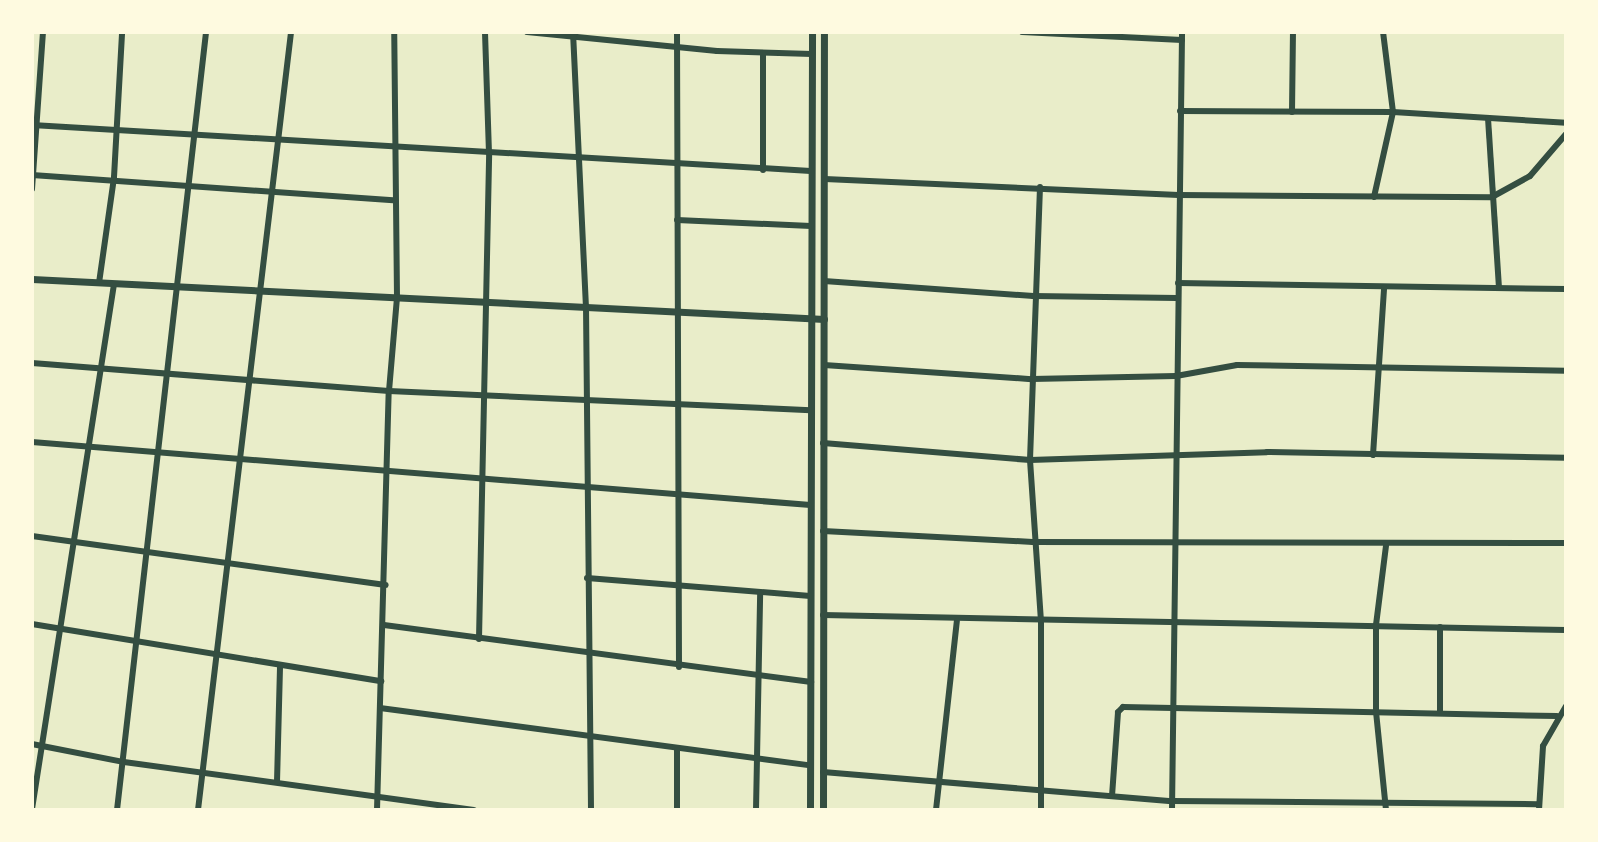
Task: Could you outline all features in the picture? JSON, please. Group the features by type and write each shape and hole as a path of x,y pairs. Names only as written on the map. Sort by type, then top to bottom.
{"street":[{"path":"32,189 34,125 43,32"},
{"path":"99,283 114,177 122,32"},
{"path":"117,810 206,32"},
{"path":"198,810 291,32"},
{"path":"377,810 390,471 389,391 397,297 393,200 394,32"},
{"path":"479,639 482,303 489,153 485,32"},
{"path":"527,32 573,34 678,47 812,54"},
{"path":"677,32 676,496 679,667"},
{"path":"810,810 812,32"},
{"path":"823,810 824,32"},
{"path":"1022,32 1182,40"},
{"path":"1172,810 1174,459 1182,32"},
{"path":"1292,112 1293,32"},
{"path":"1374,197 1393,112 1383,32"},
{"path":"573,34 586,306 584,399 591,810"},
{"path":"763,53 763,170"},
{"path":"1180,111 1393,112 1566,123"},
{"path":"1488,118 1499,287"},
{"path":"34,125 194,137 279,137 393,147 811,171"},
{"path":"825,179 1179,195 1492,197 1530,176 1566,134"},
{"path":"33,175 114,177 393,200"},
{"path":"1040,187 1033,296 1030,460 1033,542 1041,621 1041,810"},
{"path":"677,220 811,226"},
{"path":"32,279 824,319"},
{"path":"824,281 1033,296 1177,298"},
{"path":"1178,283 1566,289"},
{"path":"32,809 114,284"},
{"path":"1373,455 1384,288"},
{"path":"32,363 389,391 811,410"},
{"path":"824,365 1032,379 1176,376 1237,365 1380,372 1566,371"},
{"path":"32,442 240,455 480,480 810,505"},
{"path":"823,443 1030,460 1174,459 1219,453 1566,458"},
{"path":"823,531 1033,542 1175,541 1386,546 1566,543"},
{"path":"32,536 386,585"},
{"path":"1386,546 1376,625 1376,712 1386,810"},
{"path":"587,578 810,596"},
{"path":"756,810 760,593"},
{"path":"823,615 957,621 1566,630"},
{"path":"936,810 957,621"},
{"path":"32,624 216,657 381,681"},
{"path":"384,625 679,667 811,682"},
{"path":"1440,627 1440,713"},
{"path":"277,782 280,666"},
{"path":"823,772 1172,801 1386,799 1538,807 1538,767 1557,716 1566,706"},
{"path":"380,708 592,739 810,765"},
{"path":"1112,796 1120,709 1557,716"},
{"path":"32,744 124,762 474,810"},
{"path":"677,750 677,810"}]}
